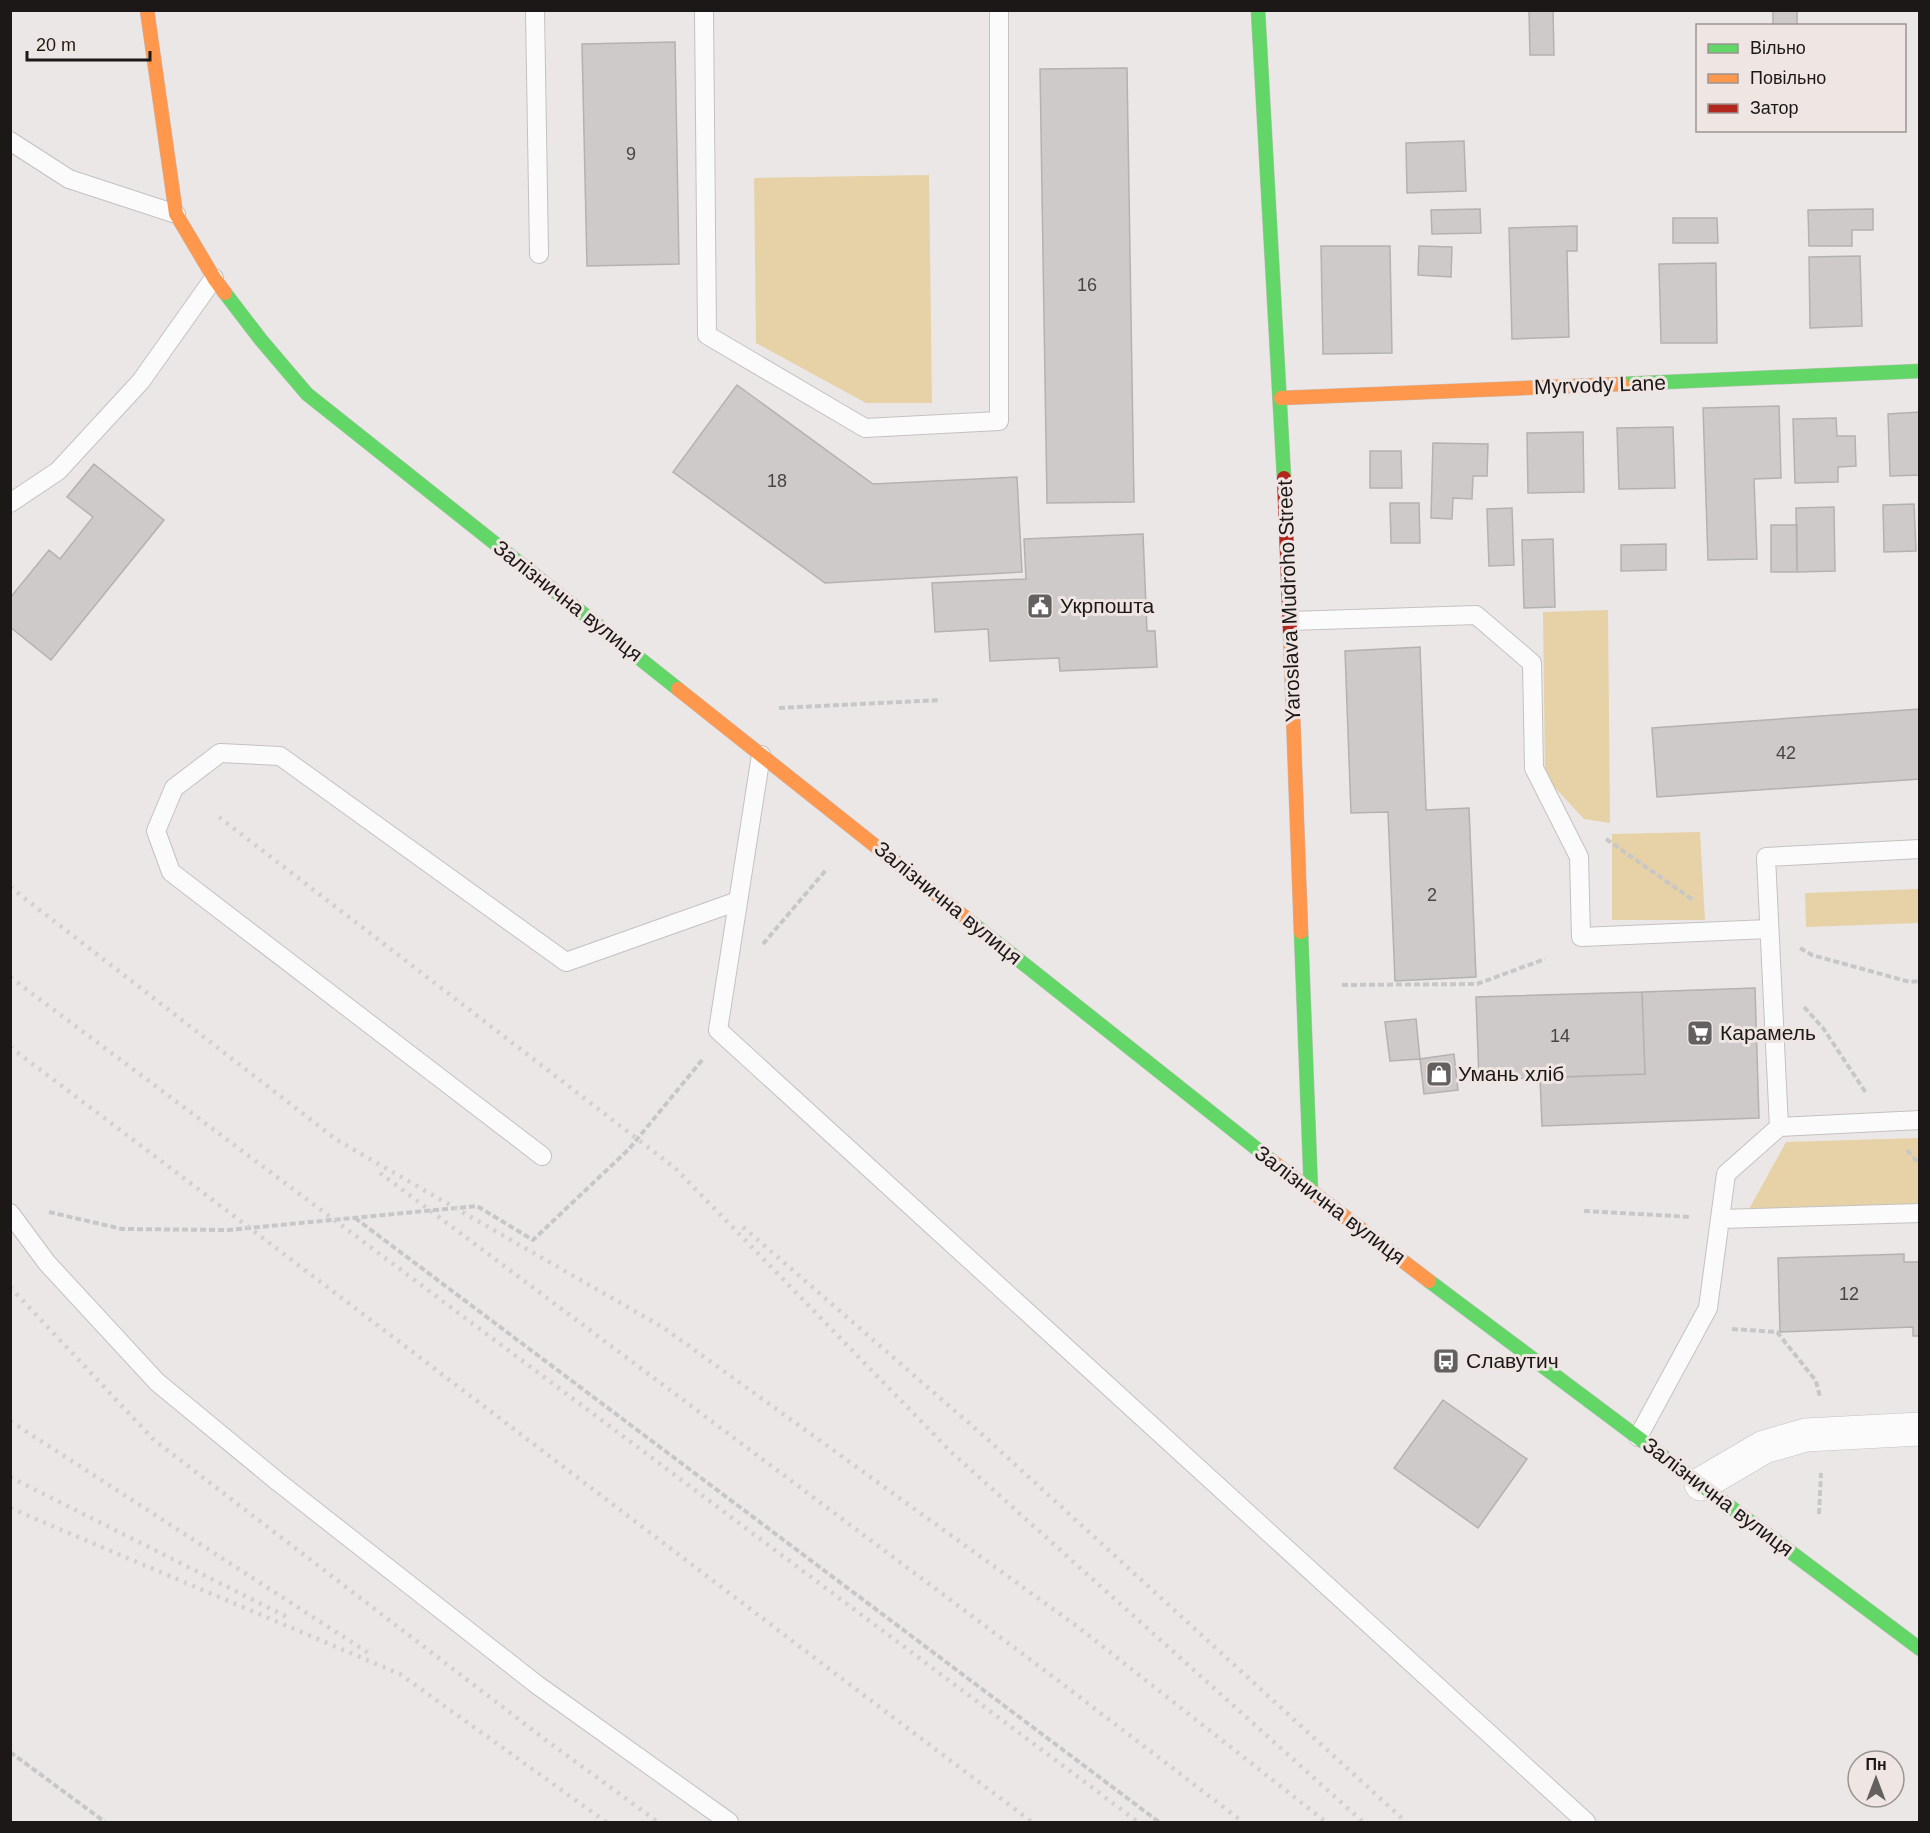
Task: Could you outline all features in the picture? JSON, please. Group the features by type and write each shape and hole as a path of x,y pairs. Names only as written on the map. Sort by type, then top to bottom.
{"main road":[{"path":"147,10 176,214"},
{"name":"Yaroslava Mudroho Street","path":"1258,10 1281,398 1311,1192"},
{"name":"Залізнична вулиця","path":"176,214 214,278 261,340 308,394 1311,1192 1920,1649"},
{"name":"Myrvody Lane","path":"1281,398 1920,371"}],"street":[{"path":"1701,1484 1764,1447 1806,1435 1920,1429"}],"lane":[{"path":"535,10 538,254"},
{"path":"704,10 707,335 865,428 999,421 999,10"},
{"path":"10,141 69,179 176,214"},
{"path":"10,502 58,471 141,381 214,278"},
{"path":"1290,621 1476,615 1532,663 1534,768 1579,857 1581,937 1769,929"},
{"path":"542,1156 171,872 156,831 174,788 220,753 280,756 566,962 738,901"},
{"path":"761,755 718,1030 1586,1822"},
{"path":"1779,1127 1766,857 1920,849"},
{"path":"1638,1437 1708,1308 1726,1174 1779,1127 1920,1119"},
{"path":"1720,1219 1920,1213"},
{"path":"10,1214 47,1263 157,1382 276,1482 536,1684 729,1822"}],"path":[{"path":"779,708 941,700"},
{"path":"1601,836 1694,901"},
{"path":"756,952 826,870"},
{"path":"1769,929 1812,955 1910,982 1920,981"},
{"path":"1332,985 1477,984 1545,959"},
{"path":"1772,979 1823,1028 1876,1111 1920,1164"},
{"path":"44,1211 122,1229 228,1230 477,1206 533,1240 630,1149 708,1052 718,1030"},
{"path":"1584,1211 1720,1219"},
{"path":"355,1218 1159,1822"},
{"path":"1698,1327 1777,1332"},
{"path":"10,1752 105,1822"}],"shaded area":[{"path":"929,175 932,403 866,403 756,343 754,178"},
{"path":"1608,610 1610,823 1584,819 1545,777 1543,612"},
{"path":"1700,832 1705,920 1612,920 1612,834"},
{"path":"1919,889 1919,923 1806,927 1805,893"},
{"path":"1919,1138 1919,1207 1748,1211 1786,1142"}],"building":[{"path":"1529,10 1553,10 1554,55 1530,55"},
{"path":"1750,10 1797,10 1797,24 1773,24 1773,11"},
{"path":"675,42 679,264 587,266 582,44"},
{"path":"1127,68 1134,502 1047,503 1040,69"},
{"path":"1464,141 1466,191 1407,193 1406,143"},
{"path":"1480,209 1481,233 1432,234 1431,210"},
{"path":"1873,209 1873,230 1852,230 1852,246 1809,246 1808,210"},
{"path":"1673,218 1717,218 1718,243 1673,243"},
{"path":"1577,226 1577,251 1567,251 1569,337 1512,339 1509,228"},
{"path":"1321,246 1390,246 1392,353 1323,354"},
{"path":"1419,246 1452,247 1451,277 1418,275"},
{"path":"1860,256 1862,326 1810,328 1809,257"},
{"path":"1716,263 1717,343 1661,343 1659,264"},
{"path":"737,385 873,484 1017,477 1022,572 825,583 673,472"},
{"path":"1779,406 1781,478 1754,479 1757,559 1708,560 1703,408"},
{"path":"1920,412 1920,475 1890,476 1888,414"},
{"path":"1836,418 1837,436 1855,436 1856,466 1838,467 1838,482 1795,483 1793,419"},
{"path":"1673,427 1675,488 1619,489 1617,428"},
{"path":"1583,432 1584,492 1528,493 1527,433"},
{"path":"1433,443 1488,444 1487,476 1473,476 1472,499 1453,498 1452,519 1431,518"},
{"path":"1370,451 1401,451 1402,488 1370,488"},
{"path":"94,464 164,520 51,660 10,627 10,598 49,550 60,559 93,517 67,497"},
{"path":"1390,503 1419,503 1420,543 1391,543"},
{"path":"1914,504 1916,551 1884,552 1883,505"},
{"path":"1834,507 1835,571 1797,572 1796,508"},
{"path":"1512,508 1514,565 1489,566 1487,509"},
{"path":"1771,525 1797,525 1797,572 1771,572"},
{"name":"Укрпошта","path":"1143,534 1147,631 1155,631 1157,667 1060,671 1059,658 990,661 988,629 935,632 932,583 1026,579 1024,539"},
{"path":"1553,539 1555,607 1524,608 1522,540"},
{"path":"1666,544 1666,570 1621,571 1621,545"},
{"path":"1420,647 1426,810 1469,808 1476,977 1395,981 1388,812 1351,813 1345,651"},
{"path":"1920,709 1920,779 1657,797 1652,728"},
{"name":"Карамель","path":"1755,988 1759,1118 1542,1126 1540,1078 1645,1074 1642,992"},
{"path":"1642,992 1645,1074 1479,1080 1476,997"},
{"path":"1416,1019 1420,1059 1390,1061 1385,1022"},
{"name":"Умань хліб","path":"1454,1054 1458,1090 1424,1094 1420,1059"},
{"path":"1904,1254 1904,1262 1920,1262 1920,1336 1913,1336 1913,1327 1780,1332 1778,1258"},
{"path":"1443,1400 1527,1459 1478,1528 1394,1468"}],"railway":[{"path":"219,817 675,1168 950,1451 1363,1822"},
{"path":"10,887 337,1140 664,1328 1078,1627 1326,1822"},
{"path":"10,977 1138,1822"},
{"path":"10,1047 1032,1822"},
{"path":"380,1173 1056,1679 1243,1822"},
{"path":"743,1227 985,1437 1406,1822"},
{"path":"10,1287 154,1440 547,1741 658,1822"},
{"path":"10,1421 370,1654"},
{"path":"10,1477 289,1618"},
{"path":"10,1508 400,1674 606,1822"}],"traffic: fast":[{"path":"1258,10 1284,478"},
{"path":"225,293 307,394 678,689"},
{"path":"1622,384 1920,371"},
{"path":"971,922 1272,1161"},
{"path":"1301,932 1311,1192"},
{"path":"1429,1281 1920,1649"}],"traffic: slow":[{"path":"147,10 176,214 225,293"},
{"path":"1281,398 1622,384"},
{"path":"1290,631 1301,932"},
{"path":"678,689 971,922"},
{"path":"1272,1161 1429,1281"}],"traffic: jam":[{"path":"1284,478 1290,631"}],"place":[{"name":"Укрпошта","path":"1040,606"},
{"name":"Карамель","path":"1700,1033"},
{"name":"Умань хліб","path":"1439,1074"},
{"name":"Славутич","path":"1446,1361"}]}
